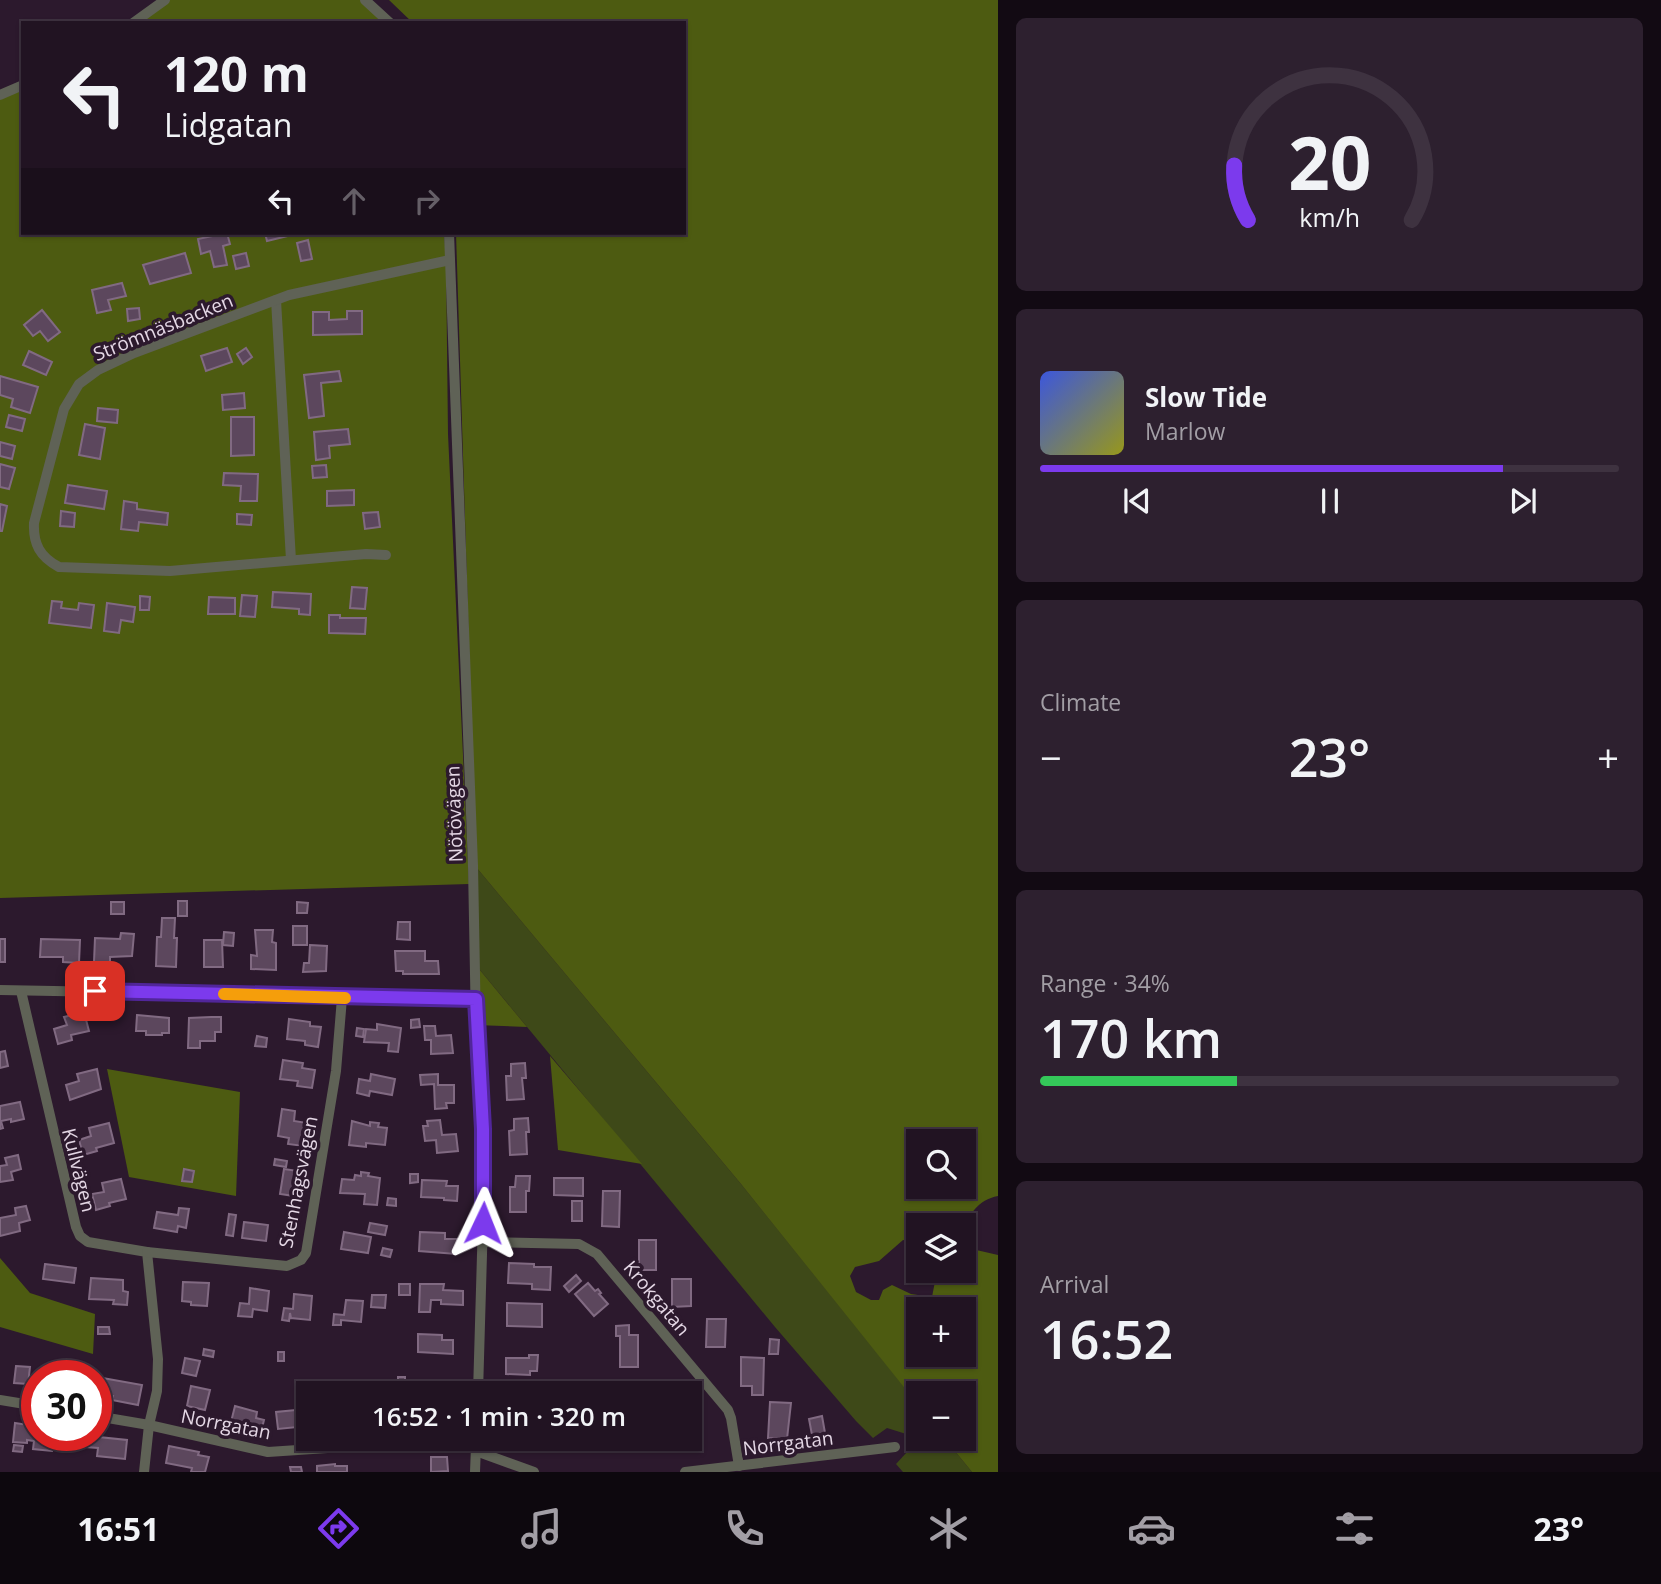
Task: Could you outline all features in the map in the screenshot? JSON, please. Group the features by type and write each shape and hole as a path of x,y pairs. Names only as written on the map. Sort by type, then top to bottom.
{"street":[{"path":"137,21 165,0"},
{"path":"365,0 388,21"},
{"path":"0,95 21,86"},
{"name":"Nötövägen","path":"449,235 484,1174 478,1381"},
{"name":"Strömnäsbacken","path":"386,555 366,554 170,571 59,567 48,561 39,551 35,543 34,523 64,408 79,384 108,364 307,290 450,260"},
{"path":"276,300 291,560"},
{"path":"0,990 476,999"},
{"name":"Kullvägen","path":"21,991 80,1236 88,1242 147,1252"},
{"name":"Stenhagsvägen","path":"147,1252 287,1266 301,1260 306,1254 336,1071 342,998"},
{"name":"Krokgatan","path":"482,1242 579,1244 597,1254 728,1410 739,1466"},
{"path":"144,1472 158,1359 147,1252"},
{"path":"0,1400 21,1403"},
{"name":"Norrgatan","path":"112,1419 268,1452 296,1450"},
{"name":"Norrgatan","path":"685,1472 895,1447"},
{"path":"475,1472 476,1451"},
{"name":"Norrgatan","path":"492,1451 534,1472"}],"green space":[{"path":"160,0 362,0 383,21 129,21"},
{"path":"389,0 998,0 998,1196 985,1201 972,1213 906,1213 906,1240 903,1240 879,1261 855,1267 850,1276 856,1292 871,1300 879,1300 883,1290 892,1285 911,1294 932,1297 935,1283 976,1283 976,1250 998,1255 998,1472 972,1472 955,1451 976,1451 976,1381 906,1381 906,1390 741,1184 476,867 456,235 686,235 686,21 411,21"},
{"path":"21,85 21,235 444,235 448,434 469,884 0,898 0,96"},
{"path":"476,867 741,1184 906,1389 906,1434 887,1428 873,1438 856,1421 475,964"},
{"path":"475,964 527,1027 475,1025"},
{"path":"550,1056 642,1164 558,1150"},
{"path":"107,1069 240,1092 236,1196 129,1177"},
{"path":"0,1258 30,1293 95,1314 93,1354 0,1327"},
{"path":"908,1451 955,1451 972,1472 903,1472 896,1464"}],"building":[{"path":"228,235 230,244 223,246 227,265 214,267 210,251 201,254 198,239"},
{"path":"266,235 292,235 267,241"},
{"path":"308,240 312,259 301,261 297,243"},
{"path":"185,253 191,273 150,284 143,265"},
{"path":"246,253 249,266 236,269 233,256"},
{"path":"122,283 126,296 108,300 111,310 97,313 92,290"},
{"path":"139,308 140,319 128,321 127,309"},
{"path":"42,310 60,332 48,341 40,331 33,336 24,325"},
{"path":"347,311 362,311 362,334 313,335 313,312 329,312 329,320 347,319"},
{"path":"227,348 232,362 206,371 201,356"},
{"path":"246,348 252,357 243,364 237,354"},
{"path":"29,351 52,362 46,375 23,365"},
{"path":"339,371 341,381 321,383 324,416 309,418 304,375"},
{"path":"0,376 38,387 30,413 11,407 13,399 0,395"},
{"path":"244,393 245,408 223,410 222,395"},
{"path":"98,408 118,410 117,423 97,421"},
{"path":"9,415 25,419 22,431 6,427"},
{"path":"231,417 254,417 254,455 231,456"},
{"path":"85,424 105,428 100,459 79,455"},
{"path":"348,429 350,444 329,446 330,458 316,460 314,432"},
{"path":"0,442 15,446 12,459 0,456"},
{"path":"0,464 15,468 9,489 0,487"},
{"path":"326,465 327,477 313,478 312,466"},
{"path":"224,473 258,474 257,501 240,501 241,486 223,485"},
{"path":"68,485 107,491 104,509 65,503"},
{"path":"354,490 354,505 327,506 327,491"},
{"path":"124,501 137,503 137,509 168,513 167,525 139,522 138,531 121,529"},
{"path":"0,504 7,506 2,531 0,531"},
{"path":"61,511 75,513 74,527 60,526"},
{"path":"378,512 380,527 365,529 363,513"},
{"path":"237,514 252,515 251,525 237,524"},
{"path":"352,587 367,588 365,609 350,608"},
{"path":"273,592 311,594 310,615 299,614 299,609 272,607"},
{"path":"242,595 257,596 255,617 240,616"},
{"path":"140,596 150,597 149,610 140,610"},
{"path":"209,597 235,598 235,614 208,614"},
{"path":"52,601 62,602 61,608 78,610 79,603 94,605 91,628 49,623"},
{"path":"107,603 135,607 133,622 121,620 119,633 104,631"},
{"path":"329,615 340,615 340,618 366,618 365,634 329,633"},
{"path":"178,901 187,901 187,916 178,916"},
{"path":"111,902 124,902 124,914 111,914"},
{"path":"297,902 308,903 307,913 297,913"},
{"path":"162,918 175,918 176,967 156,966 157,937 161,937"},
{"path":"398,922 410,922 410,940 397,939"},
{"path":"293,926 307,926 307,945 293,945"},
{"path":"255,930 273,930 276,970 251,969 251,955 257,956"},
{"path":"224,932 234,933 233,946 223,945"},
{"path":"121,933 134,934 132,956 110,957 110,963 94,962 95,938 120,939"},
{"path":"0,939 5,939 5,962 0,962"},
{"path":"41,939 80,940 79,963 63,962 63,957 40,957"},
{"path":"204,940 222,940 223,967 204,967"},
{"path":"310,945 327,946 326,971 303,972 304,963 309,963"},
{"path":"395,951 425,951 425,961 438,961 439,974 403,974 403,971 396,971"},
{"path":"84,1012 89,1031 71,1035 72,1040 58,1044 54,1029 67,1025 64,1017"},
{"path":"137,1015 169,1018 169,1033 146,1035 146,1031 136,1031"},
{"path":"221,1017 221,1032 215,1032 215,1041 200,1041 200,1048 188,1048 189,1018"},
{"path":"289,1019 310,1022 310,1026 321,1027 318,1047 305,1045 305,1041 287,1039"},
{"path":"419,1019 420,1027 411,1028 411,1020"},
{"path":"377,1024 401,1028 398,1052 388,1051 389,1043 364,1042 366,1029 377,1030"},
{"path":"424,1026 435,1026 436,1036 451,1035 453,1053 431,1054 431,1040 425,1040"},
{"path":"357,1028 364,1029 363,1037 356,1036"},
{"path":"257,1036 267,1038 266,1047 255,1046"},
{"path":"5,1051 8,1066 0,1068 0,1052"},
{"path":"283,1060 303,1063 302,1068 315,1070 312,1088 297,1086 298,1081 280,1079"},
{"path":"525,1063 526,1078 522,1078 524,1099 507,1100 506,1076 511,1076 511,1064"},
{"path":"97,1069 101,1089 70,1100 66,1085 79,1081 77,1074"},
{"path":"371,1074 395,1079 392,1095 370,1091 369,1096 357,1093 359,1079 370,1081"},
{"path":"438,1074 438,1085 454,1085 454,1103 446,1103 447,1108 435,1109 434,1084 421,1085 420,1075"},
{"path":"20,1102 24,1119 1,1121 3,1128 0,1129 0,1106"},
{"path":"282,1109 295,1111 294,1121 307,1123 303,1146 288,1144 289,1138 278,1136"},
{"path":"528,1118 527,1154 510,1155 509,1131 514,1130 514,1119"},
{"path":"440,1120 442,1135 456,1134 458,1151 437,1153 436,1140 425,1141 423,1126 428,1126 427,1121"},
{"path":"352,1121 370,1126 370,1122 379,1123 378,1127 387,1128 385,1145 349,1145"},
{"path":"109,1123 114,1143 83,1155 79,1140 91,1136 89,1128"},
{"path":"18,1155 21,1169 11,1172 13,1180 0,1182 0,1166 7,1165 5,1158"},
{"path":"275,1159 287,1161 286,1167 274,1165"},
{"path":"184,1169 194,1171 192,1182 182,1181"},
{"path":"284,1169 298,1171 294,1196 280,1194"},
{"path":"361,1172 380,1178 377,1205 364,1204 365,1194 340,1193 342,1179 354,1180 355,1175 361,1176"},
{"path":"410,1174 418,1174 418,1182 410,1183"},
{"path":"516,1176 530,1176 529,1191 526,1191 526,1212 510,1212 510,1187 515,1187"},
{"path":"554,1178 583,1178 583,1196 554,1195"},
{"path":"121,1179 126,1199 96,1210 92,1194 104,1192 102,1183"},
{"path":"422,1180 447,1181 446,1186 458,1186 457,1201 421,1197"},
{"path":"603,1191 620,1191 619,1227 602,1226"},
{"path":"388,1198 396,1199 396,1206 387,1205"},
{"path":"572,1201 582,1201 582,1221 572,1221"},
{"path":"26,1206 30,1220 19,1223 20,1231 0,1236 0,1218 16,1215 15,1208"},
{"path":"179,1208 189,1209 186,1228 178,1226 177,1232 154,1228 157,1212 178,1215"},
{"path":"229,1214 236,1215 233,1236 226,1235"},
{"path":"244,1222 268,1225 266,1241 242,1238"},
{"path":"370,1223 387,1226 385,1235 368,1232"},
{"path":"344,1232 371,1237 368,1253 341,1249"},
{"path":"420,1232 445,1233 445,1239 457,1239 456,1254 419,1251"},
{"path":"639,1240 656,1240 656,1270 639,1270"},
{"path":"383,1248 392,1250 390,1257 381,1255"},
{"path":"509,1263 551,1267 550,1290 532,1289 532,1284 508,1283"},
{"path":"45,1264 76,1268 74,1283 43,1279"},
{"path":"576,1275 581,1281 569,1292 564,1286"},
{"path":"91,1278 123,1280 123,1291 128,1292 127,1305 113,1304 114,1300 89,1299"},
{"path":"672,1279 691,1279 691,1306 672,1307"},
{"path":"183,1282 209,1283 207,1306 191,1305 191,1302 182,1301"},
{"path":"588,1283 595,1291 598,1289 608,1304 594,1316 575,1294"},
{"path":"399,1284 410,1284 410,1295 399,1295"},
{"path":"420,1284 444,1284 443,1290 463,1291 463,1305 441,1304 441,1300 431,1300 430,1312 419,1312"},
{"path":"250,1288 269,1291 267,1311 253,1309 252,1317 238,1316 240,1303 249,1304"},
{"path":"294,1294 312,1296 310,1320 291,1318 290,1313 289,1321 282,1320 284,1308 293,1309"},
{"path":"372,1295 386,1295 385,1308 371,1307"},
{"path":"346,1300 363,1301 361,1322 341,1320 341,1325 333,1325 334,1314 344,1315"},
{"path":"507,1303 542,1304 542,1327 507,1326"},
{"path":"707,1319 726,1319 725,1347 706,1347"},
{"path":"629,1325 629,1335 638,1335 638,1367 620,1367 620,1336 616,1336 616,1326"},
{"path":"98,1327 109,1327 110,1334 98,1334"},
{"path":"418,1334 442,1335 442,1340 453,1340 453,1354 418,1352"},
{"path":"770,1339 779,1340 778,1354 769,1354"},
{"path":"204,1349 214,1351 213,1357 203,1355"},
{"path":"278,1352 284,1352 284,1361 278,1361"},
{"path":"529,1355 538,1355 537,1371 530,1371 530,1375 506,1374 506,1358 529,1358"},
{"path":"741,1357 764,1358 763,1395 752,1395 752,1386 741,1386"},
{"path":"185,1358 200,1361 196,1376 182,1373"},
{"path":"16,1366 21,1366 21,1384 14,1383"},
{"path":"112,1380 142,1385 138,1405 112,1400"},
{"path":"191,1386 210,1390 205,1410 187,1406"},
{"path":"770,1402 791,1403 787,1439 768,1438"},
{"path":"235,1406 257,1412 256,1418 264,1420 261,1432 231,1422"},
{"path":"296,1410 296,1427 278,1429 276,1412"},
{"path":"822,1416 825,1433 812,1435 809,1419"},
{"path":"15,1423 21,1424 21,1443 13,1442"},
{"path":"112,1438 127,1440 125,1459 97,1456 98,1451 112,1451"},
{"path":"14,1445 21,1446 22,1452 13,1451"},
{"path":"169,1446 199,1452 198,1455 209,1457 205,1472 191,1472 192,1468 166,1463"},
{"path":"431,1457 447,1457 448,1471 431,1472"},
{"path":"317,1466 347,1466 347,1472 317,1472"},
{"path":"290,1467 301,1467 302,1472 291,1472"}],"slow traffic":[{"path":"224,994 345,998"}],"route":[{"path":"95,991 476,999 483,1129 483,1223"}]}
